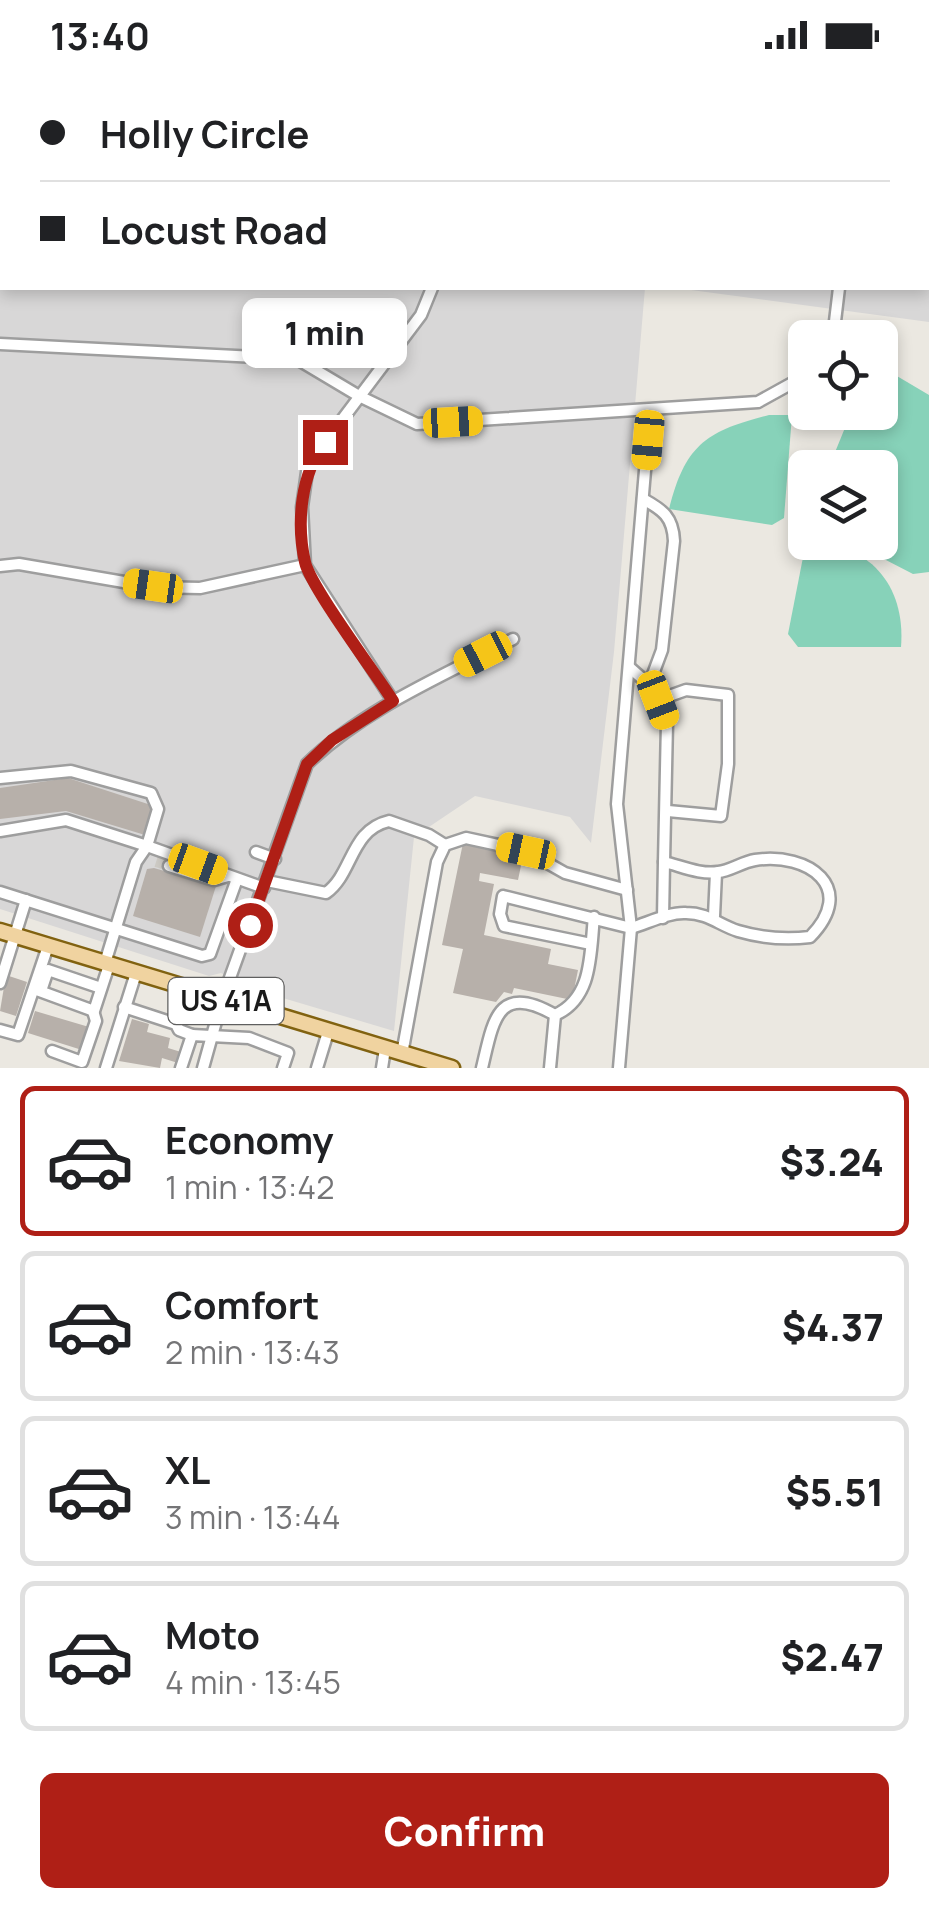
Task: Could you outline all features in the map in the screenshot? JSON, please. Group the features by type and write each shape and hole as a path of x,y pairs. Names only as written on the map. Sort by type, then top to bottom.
{"main road":[{"name":"US 41A","path":"8,933 452,1068"}],"street":[{"path":"393,701 305,565 302,507 308,465 421,315 431,290"},
{"path":"835,320 840,290"},
{"path":"0,344 297,359 359,396 417,424 758,402 788,385"},
{"path":"618,1068 631,928 618,804 650,410"},
{"path":"643,499 663,510 674,524 662,650 649,685"},
{"path":"0,566 20,564 153,586 200,588 305,565"},
{"path":"203,1068 222,1000 307,764 332,740 393,701 513,639"},
{"path":"629,667 649,685 667,723 668,810 662,918"},
{"path":"658,700 686,690 728,694 728,764 721,816 668,810"},
{"path":"0,778 71,770 150,793 158,800 117,928 93,1011 96,1021 82,1062 52,1051"},
{"path":"0,831 66,820 144,851 233,878 326,893 360,839 388,821 430,835 445,845"},
{"path":"402,1054 437,862 445,845 466,838 526,851 564,873 627,890"},
{"path":"144,851 156,862"},
{"path":"256,852 275,859"},
{"path":"591,944 504,926 500,914 504,896 631,928 682,912 714,916 750,933 787,940 810,937 825,922 832,900 826,881 810,868 781,861 756,860 716,873 664,862"},
{"path":"169,866 214,880 233,878"},
{"path":"714,916 716,873"},
{"path":"0,892 202,956 210,954 233,878"},
{"path":"0,983 8,933 26,900"},
{"path":"550,1068 555,1015 578,999 594,917"},
{"path":"38,990 48,946"},
{"path":"0,1030 18,1035 48,970 101,988"},
{"path":"106,1068 136,973"},
{"path":"38,990 93,1011"},
{"path":"482,1068 494,1017 503,1006 519,1002 555,1015"},
{"path":"124,1007 176,1024 178,1030 192,1035 249,1038 288,1053 282,1068"},
{"path":"317,1068 328,1032"},
{"path":"181,1068 192,1035"},
{"path":"382,1068 385,1049"}],"shaded area":[{"path":"0,290 645,290 614,652 591,843 570,817 475,796 414,837 394,1031 256,990 221,973 209,976 0,909"},
{"path":"691,290 929,290 929,322"}],"green space":[{"path":"898,377 929,395 929,572 913,574 886,560 898,560 898,450 836,450 844,430 898,430"},
{"path":"769,415 788,415 791,430 784,518 772,525 669,509 691,455 729,427"},
{"path":"802,560 866,560 879,571 897,604 901,647 798,647 788,634"}],"building":[{"path":"68,778 154,806 145,835 66,811 0,819 0,788"},
{"path":"463,843 523,856 518,880 480,873 479,881 494,884 484,935 551,949 548,964 578,970 572,1000 514,988 512,994 504,992 496,1002 453,993 463,949 442,945"},
{"path":"147,869 216,886 200,937 133,916"},
{"path":"6,975 27,982 16,1016 0,1011"},
{"path":"35,1011 89,1027 82,1050 28,1033"},
{"path":"132,1019 149,1024 147,1032 170,1038 168,1048 181,1052 178,1063 162,1058 160,1068 119,1061"}],"tunnel":[{"path":"156,862 169,866"}],"route":[{"path":"250,925 307,764 332,740 393,701 305,565 302,507 308,465 325,442"}]}
